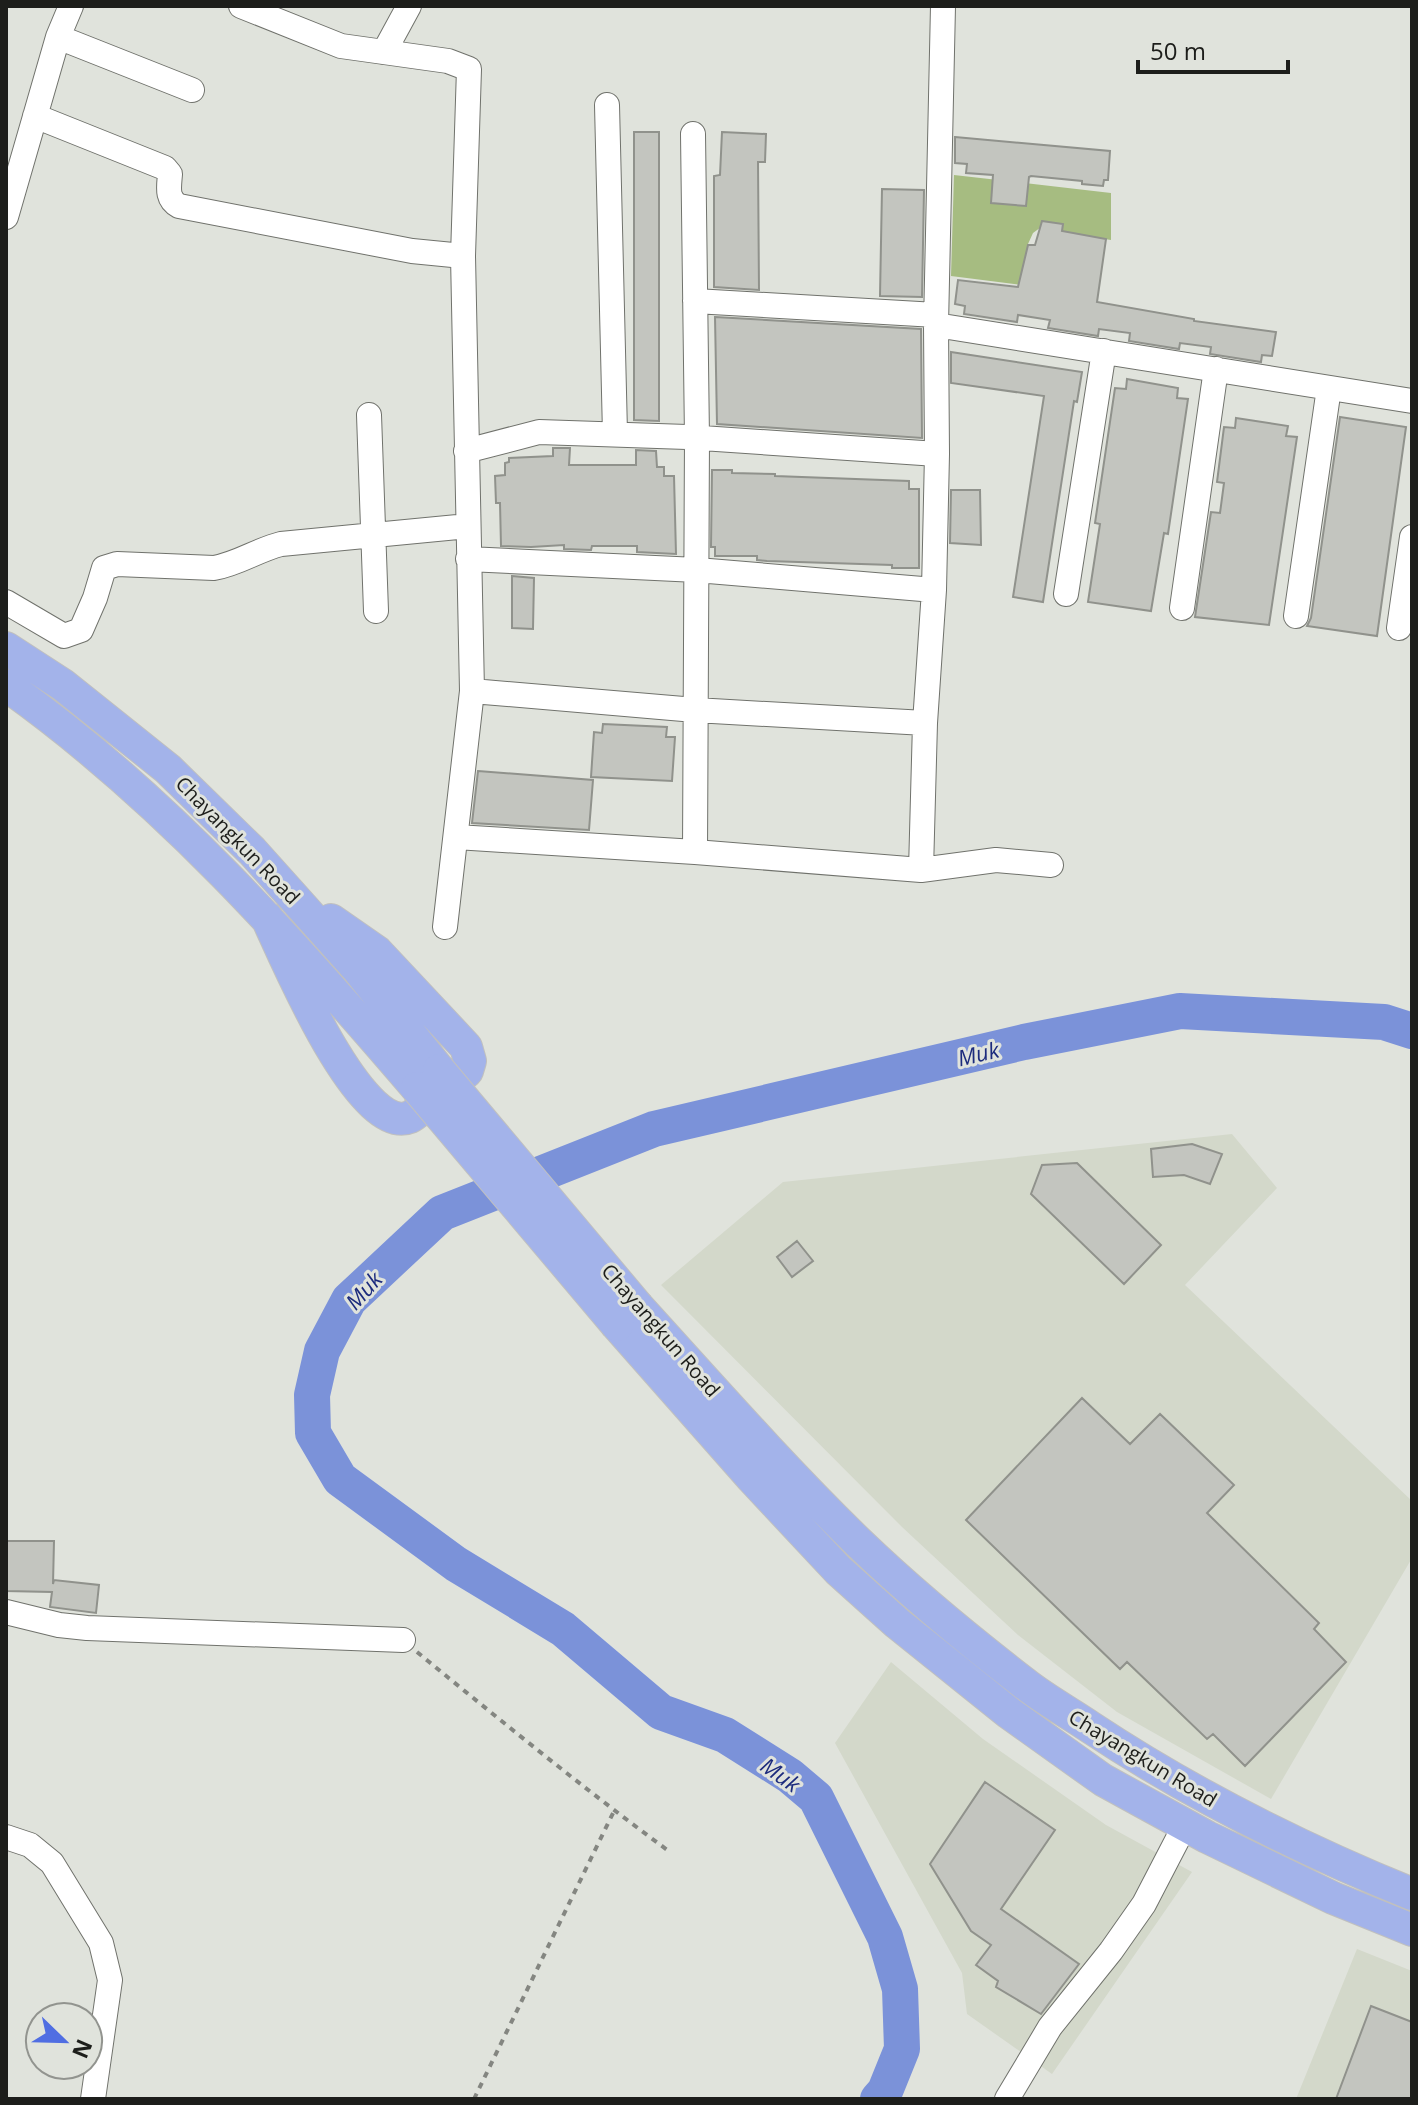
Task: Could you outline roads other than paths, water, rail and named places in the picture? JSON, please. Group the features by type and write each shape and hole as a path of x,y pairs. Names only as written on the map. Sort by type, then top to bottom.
{"main road":[{"name":"Chayangkun Road","path":"6,648 63,685 168,769 252,851 357,968 428,1079"},
{"name":"Chayangkun Road","path":"6,685 44,712 144,796 227,875 332,988 428,1079 628,1316 774,1501 838,1570 897,1623 1020,1722 1103,1780 1185,1825 1333,1898 1412,1930"},
{"path":"267,918 313,1017 337,1058 377,1110 394,1118 409,1117 467,1071 470,1061 466,1047 377,952 292,894"},
{"name":"Chayangkun Road","path":"628,1316 858,1542 916,1595 1026,1685 1122,1748 1220,1806 1347,1867 1412,1894"}],"street":[{"path":"6,217 58,37 71,6"},
{"path":"384,52 409,6"},
{"path":"921,870 925,723 934,590 943,6"},
{"path":"255,9 341,46 448,61 469,69 463,256 472,691 445,927"},
{"path":"58,37 192,90"},
{"path":"607,105 615,433"},
{"path":"35,116 165,168 170,174 169,196 179,206 412,251 463,256"},
{"path":"693,134 697,438 695,852"},
{"path":"695,301 936,320 1412,401"},
{"path":"1066,594 1104,351"},
{"path":"1182,608 1216,369"},
{"path":"1296,616 1329,388"},
{"path":"369,415 376,611"},
{"path":"466,451 539,432 615,433 937,454"},
{"path":"6,602 64,636 81,630 104,568 117,564 214,568 227,566 264,548 281,544 468,526"},
{"path":"1399,628 1412,537"},
{"path":"468,559 697,570 934,590"},
{"path":"472,691 695,710 925,723"},
{"path":"456,837 921,870 996,860 1051,865"},
{"path":"6,1612 59,1625 87,1628 403,1640"},
{"path":"1007,2099 1050,2027 1144,1904 1185,1825"},
{"path":"6,1837 30,1845 52,1863 101,1943 110,1980 93,2099"}],"waterway":[{"name":"Muk","path":"878,2099 885,2091 902,2049 900,1989 885,1937 816,1798 790,1776 725,1735 661,1712 563,1629 456,1564 340,1479 313,1433 312,1395 322,1351 349,1300 442,1213 654,1129 1024,1042 1180,1011 1384,1022 1412,1031"}]}
